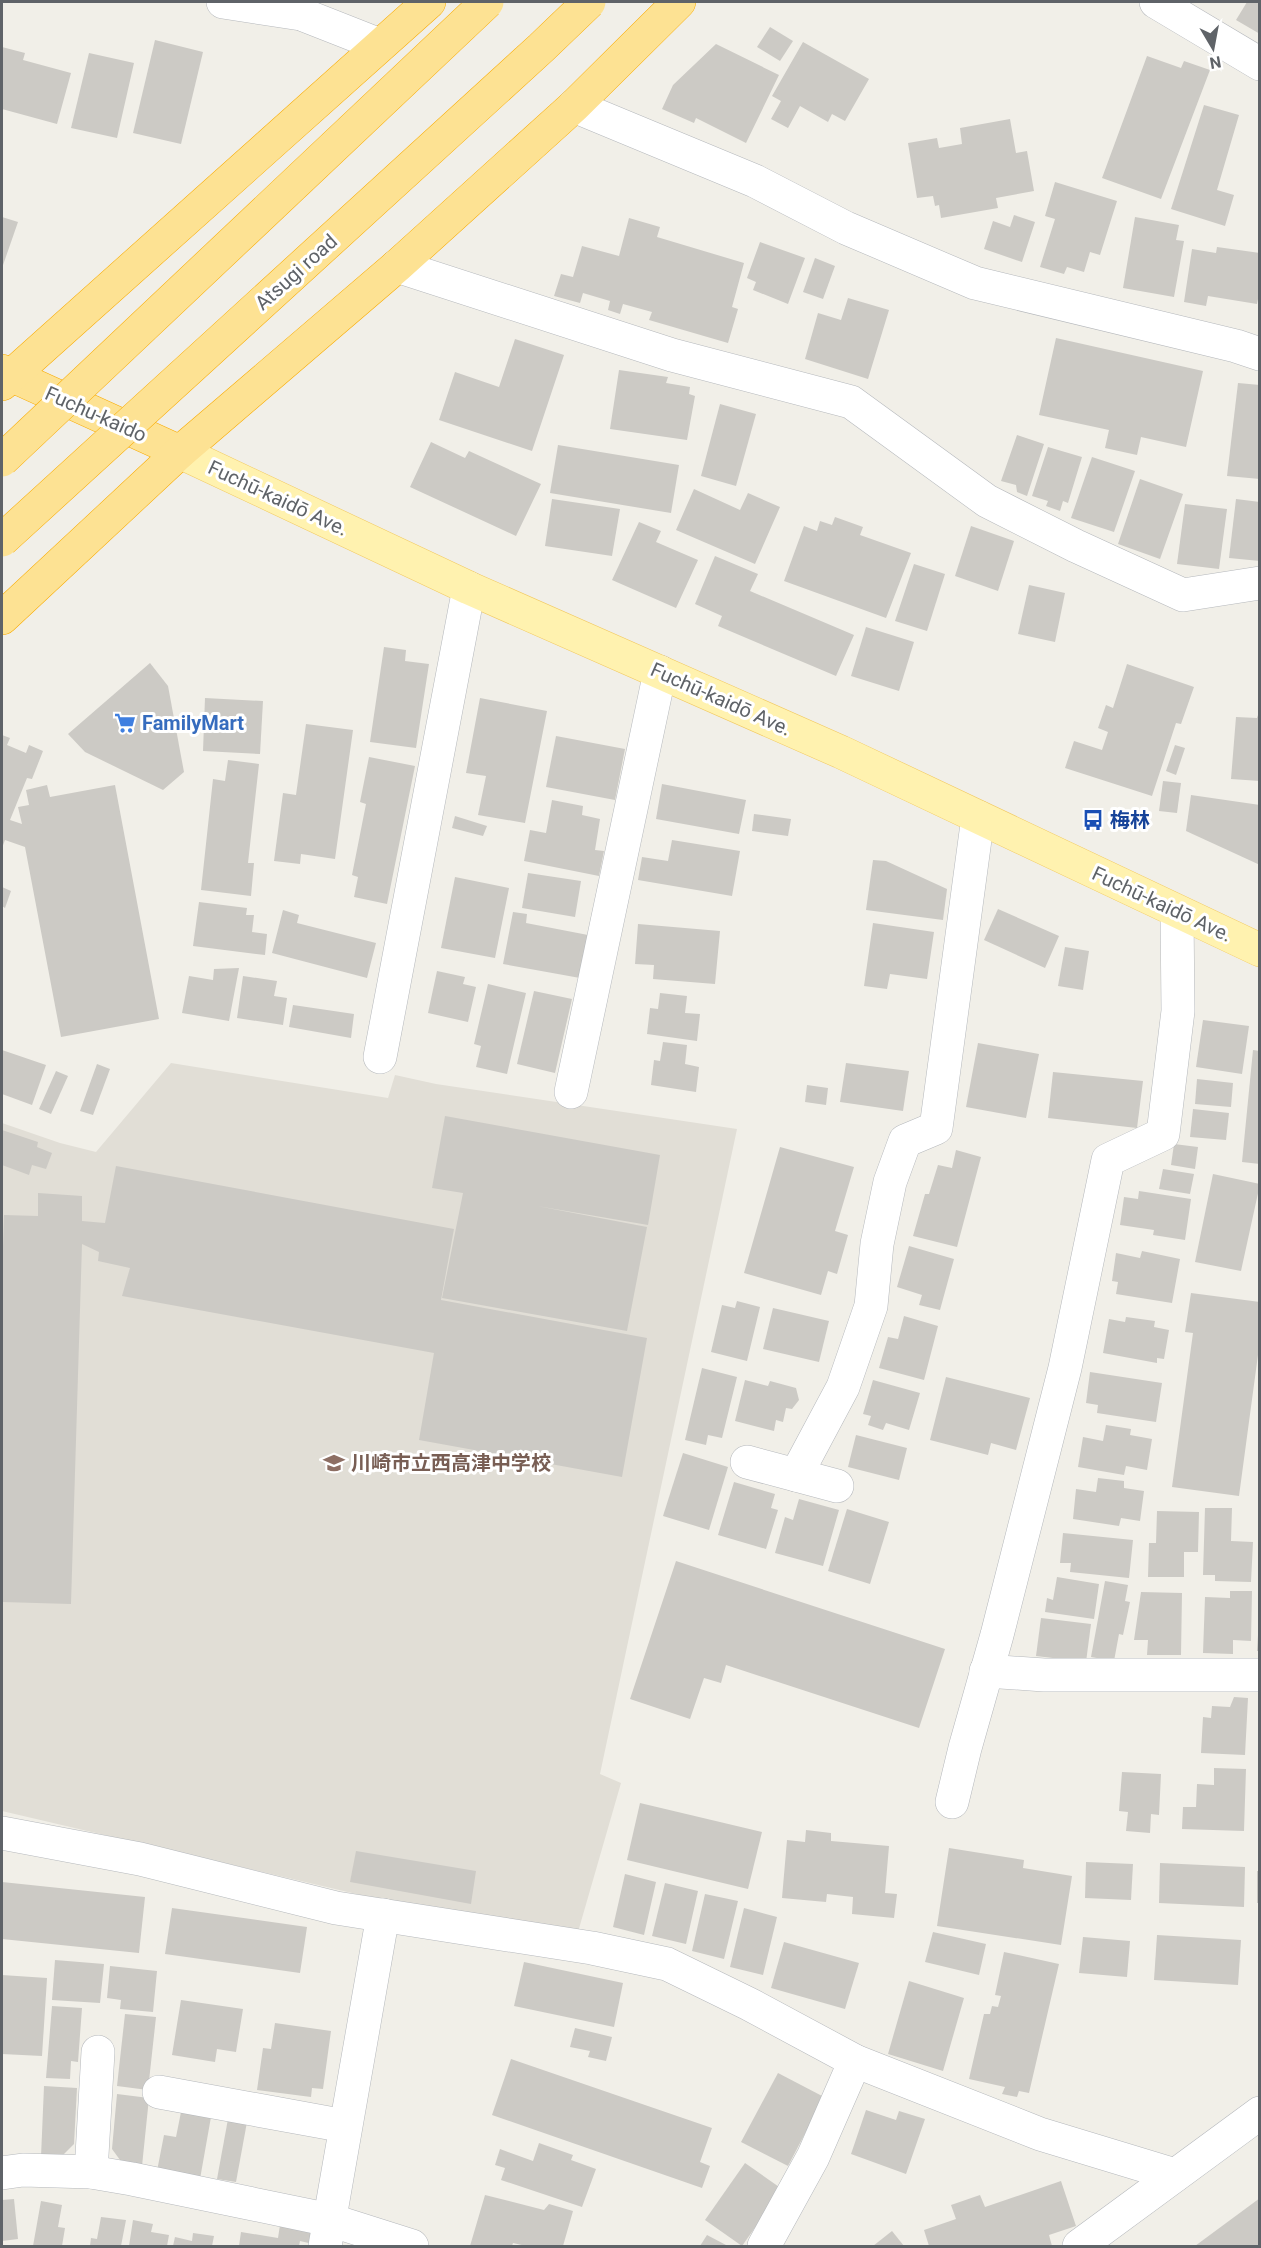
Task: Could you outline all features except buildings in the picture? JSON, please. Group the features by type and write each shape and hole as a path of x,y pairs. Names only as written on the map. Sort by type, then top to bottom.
{"highway":[{"path":"5,377 429,2"},
{"path":"2,460 487,2"},
{"name":"Atsugi road","path":"2,540 589,2"},
{"path":"2,618 180,452 397,266 574,106 679,2"},
{"name":"Fuchu-kaido","path":"5,377 180,452"}],"main road":[{"name":"Fuchū-kaidō Ave.","path":"180,452 469,588 841,752 1260,950"}],"street":[{"path":"223,2 301,14 381,45"},
{"path":"1156,2 1260,64"},
{"path":"574,106 755,181 846,228 975,283 1236,346 1260,354"},
{"path":"397,266 672,355 851,402 987,501 1076,546 1183,595 1260,583"},
{"path":"380,1057 469,588"},
{"path":"571,1092 660,672"},
{"path":"796,1475 843,1387 871,1306 877,1244 890,1182 904,1141 936,1128 978,817"},
{"path":"952,1802 1065,1368 1108,1160 1163,1134 1178,1011 1178,912"},
{"path":"747,1462 837,1486"},
{"path":"986,1671 1044,1675 1260,1676"},
{"path":"2,1833 140,1859 336,1908 592,1948 667,1964 749,2004 855,2061 1040,2134 1175,2175"},
{"path":"328,2233 383,1915"},
{"path":"91,2172 98,2052"},
{"path":"764,2247 813,2157 855,2061"},
{"path":"159,2092 345,2126"},
{"path":"1079,2247 1260,2113"},
{"path":"2,2174 23,2170 91,2172 328,2233 412,2247"}],"shaded area":[{"name":"川崎市立西高津中学校","path":"171,1063 388,1098 395,1075 436,1084 737,1129 600,1774 621,1783 578,1932 382,1900 2,1811 2,1123 60,1143 96,1152"}],"place":[{"name":"FamilyMart","path":"125,723"},
{"name":"梅林","path":"1093,820"},
{"name":"川崎市立西高津中学校","path":"334,1463"}]}
